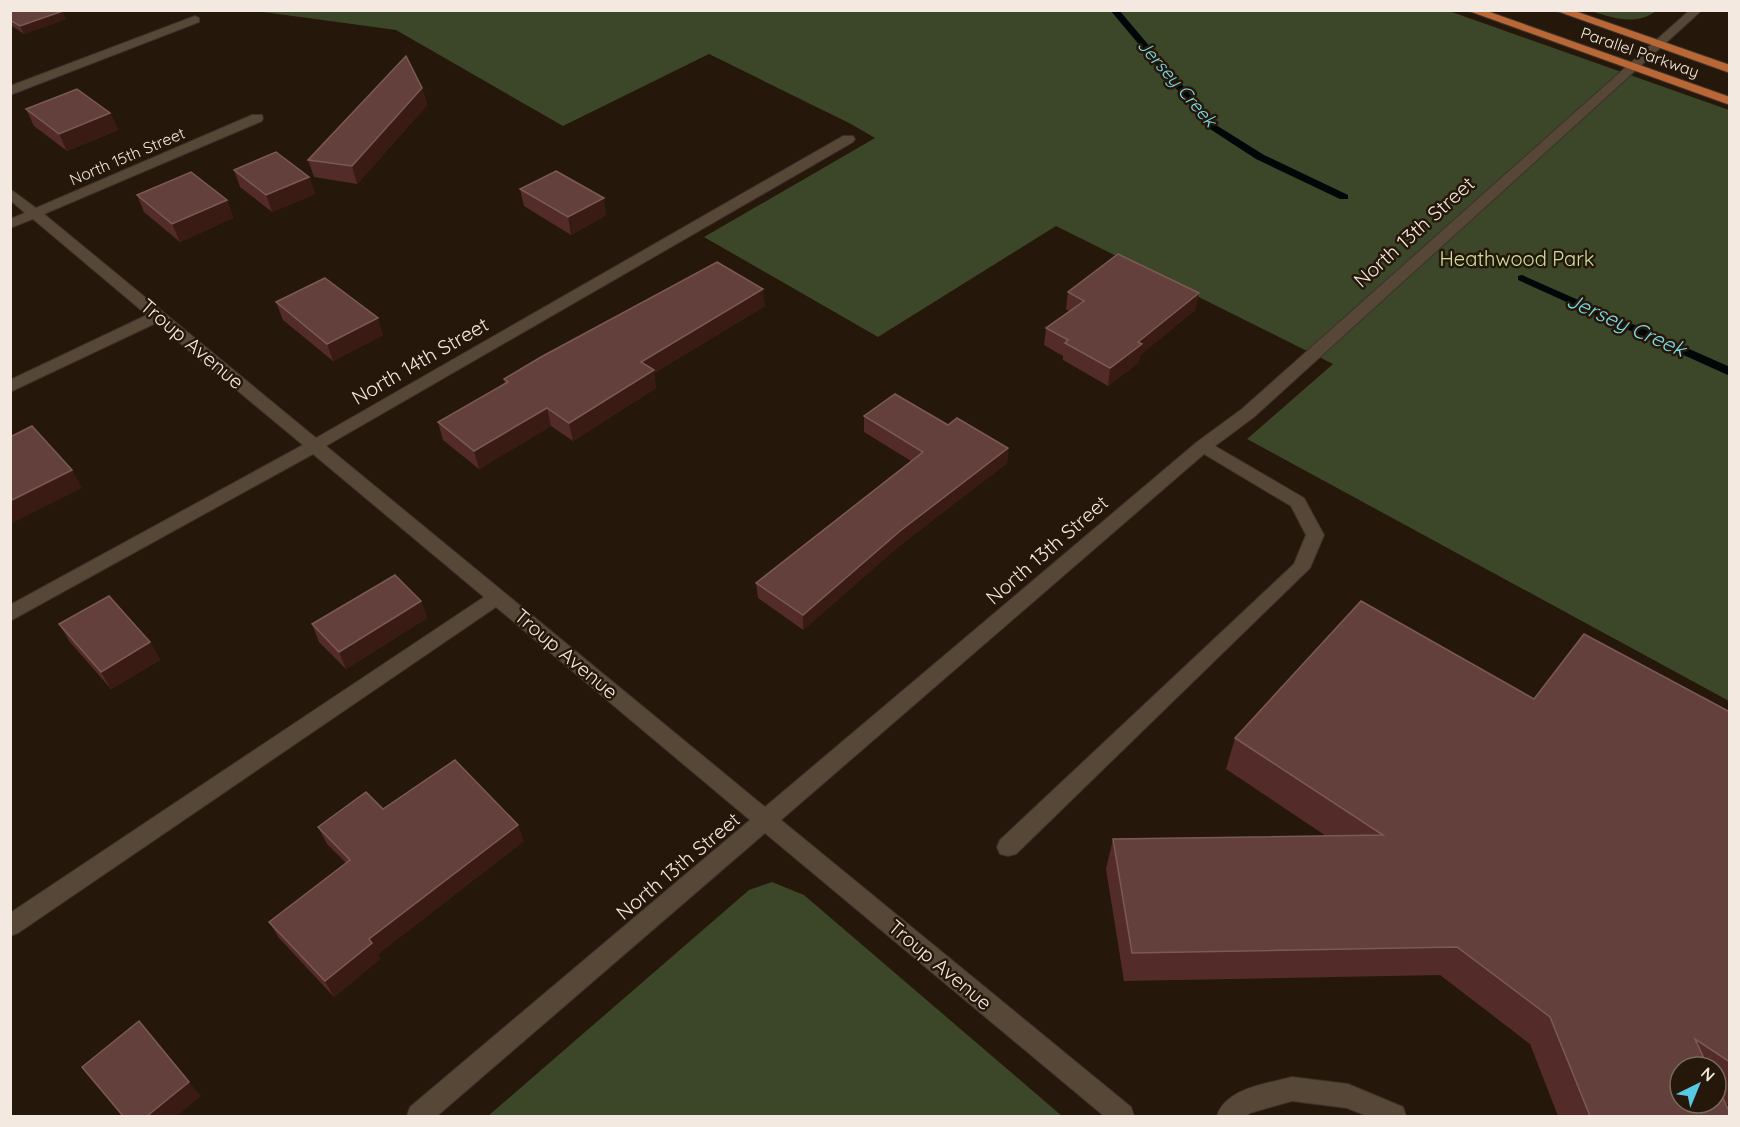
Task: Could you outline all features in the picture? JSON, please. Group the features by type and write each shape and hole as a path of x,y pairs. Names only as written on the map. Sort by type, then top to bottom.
{"main road":[{"name":"Parallel Parkway","path":"1472,10 1730,101"},
{"name":"Parallel Parkway","path":"1559,10 1730,69"}],"street":[{"name":"North 13th Street","path":"419,1116 1203,446 1248,413 1697,10"},
{"path":"10,91 195,20"},
{"name":"North 15th Street","path":"10,224 257,118"},
{"name":"North 14th Street","path":"10,614 314,446 848,139"},
{"name":"Troup Avenue","path":"10,193 1122,1116"},
{"path":"10,387 158,316"},
{"path":"1008,847 1301,568 1316,535 1298,502 1203,446"},
{"path":"10,926 497,597"},
{"path":"1229,1116 1243,1104 1292,1089 1348,1096 1394,1116"}],"green space":[{"name":"Heathwood Park","path":"256,11 1449,11 1729,110 1729,701 1247,439 1333,364 1056,226 878,337 704,237 875,138 709,54 563,126 396,30"},
{"path":"1591,11 1656,11 1640,18 1624,19"},
{"path":"772,882 804,895 1062,1116 488,1116 749,890"}],"building":[{"path":"10,10 63,11 20,26 10,20"},
{"path":"406,56 422,88 352,166 308,160"},
{"path":"77,89 110,113 59,134 26,109"},
{"path":"276,152 309,177 266,195 234,170"},
{"path":"556,171 604,198 568,217 520,189"},
{"path":"191,172 227,200 172,224 137,195"},
{"path":"1118,254 1199,293 1138,342 1142,344 1110,368 1065,343 1068,340 1046,328 1084,301 1068,292"},
{"path":"717,262 763,289 641,362 654,370 569,423 547,408 474,451 438,422 508,382 504,379 541,357"},
{"path":"325,278 378,318 327,344 276,302"},
{"path":"895,394 948,425 957,418 1008,448 900,531 803,615 756,583 923,452 864,416"},
{"path":"32,426 72,470 10,501 10,437"},
{"path":"395,575 421,601 339,652 312,624"},
{"path":"109,596 150,642 101,672 59,624"},
{"path":"1361,601 1534,699 1584,634 1730,712 1730,1062 1728,1055 1719,1055 1695,1039 1702,1055 1668,1055 1668,1115 1728,1115 1728,1109 1730,1116 1590,1116 1550,1017 1457,947 1132,953 1113,839 1383,835 1235,738"},
{"path":"455,760 518,825 369,939 372,943 325,981 269,922 350,860 318,827 366,792 383,809"},
{"path":"139,1021 189,1082 147,1116 123,1116 82,1067"}],"waterway":[{"name":"Jersey Creek","path":"1114,10 1213,127 1260,157 1344,197"},
{"name":"Jersey Creek","path":"1522,278 1730,372"}]}
